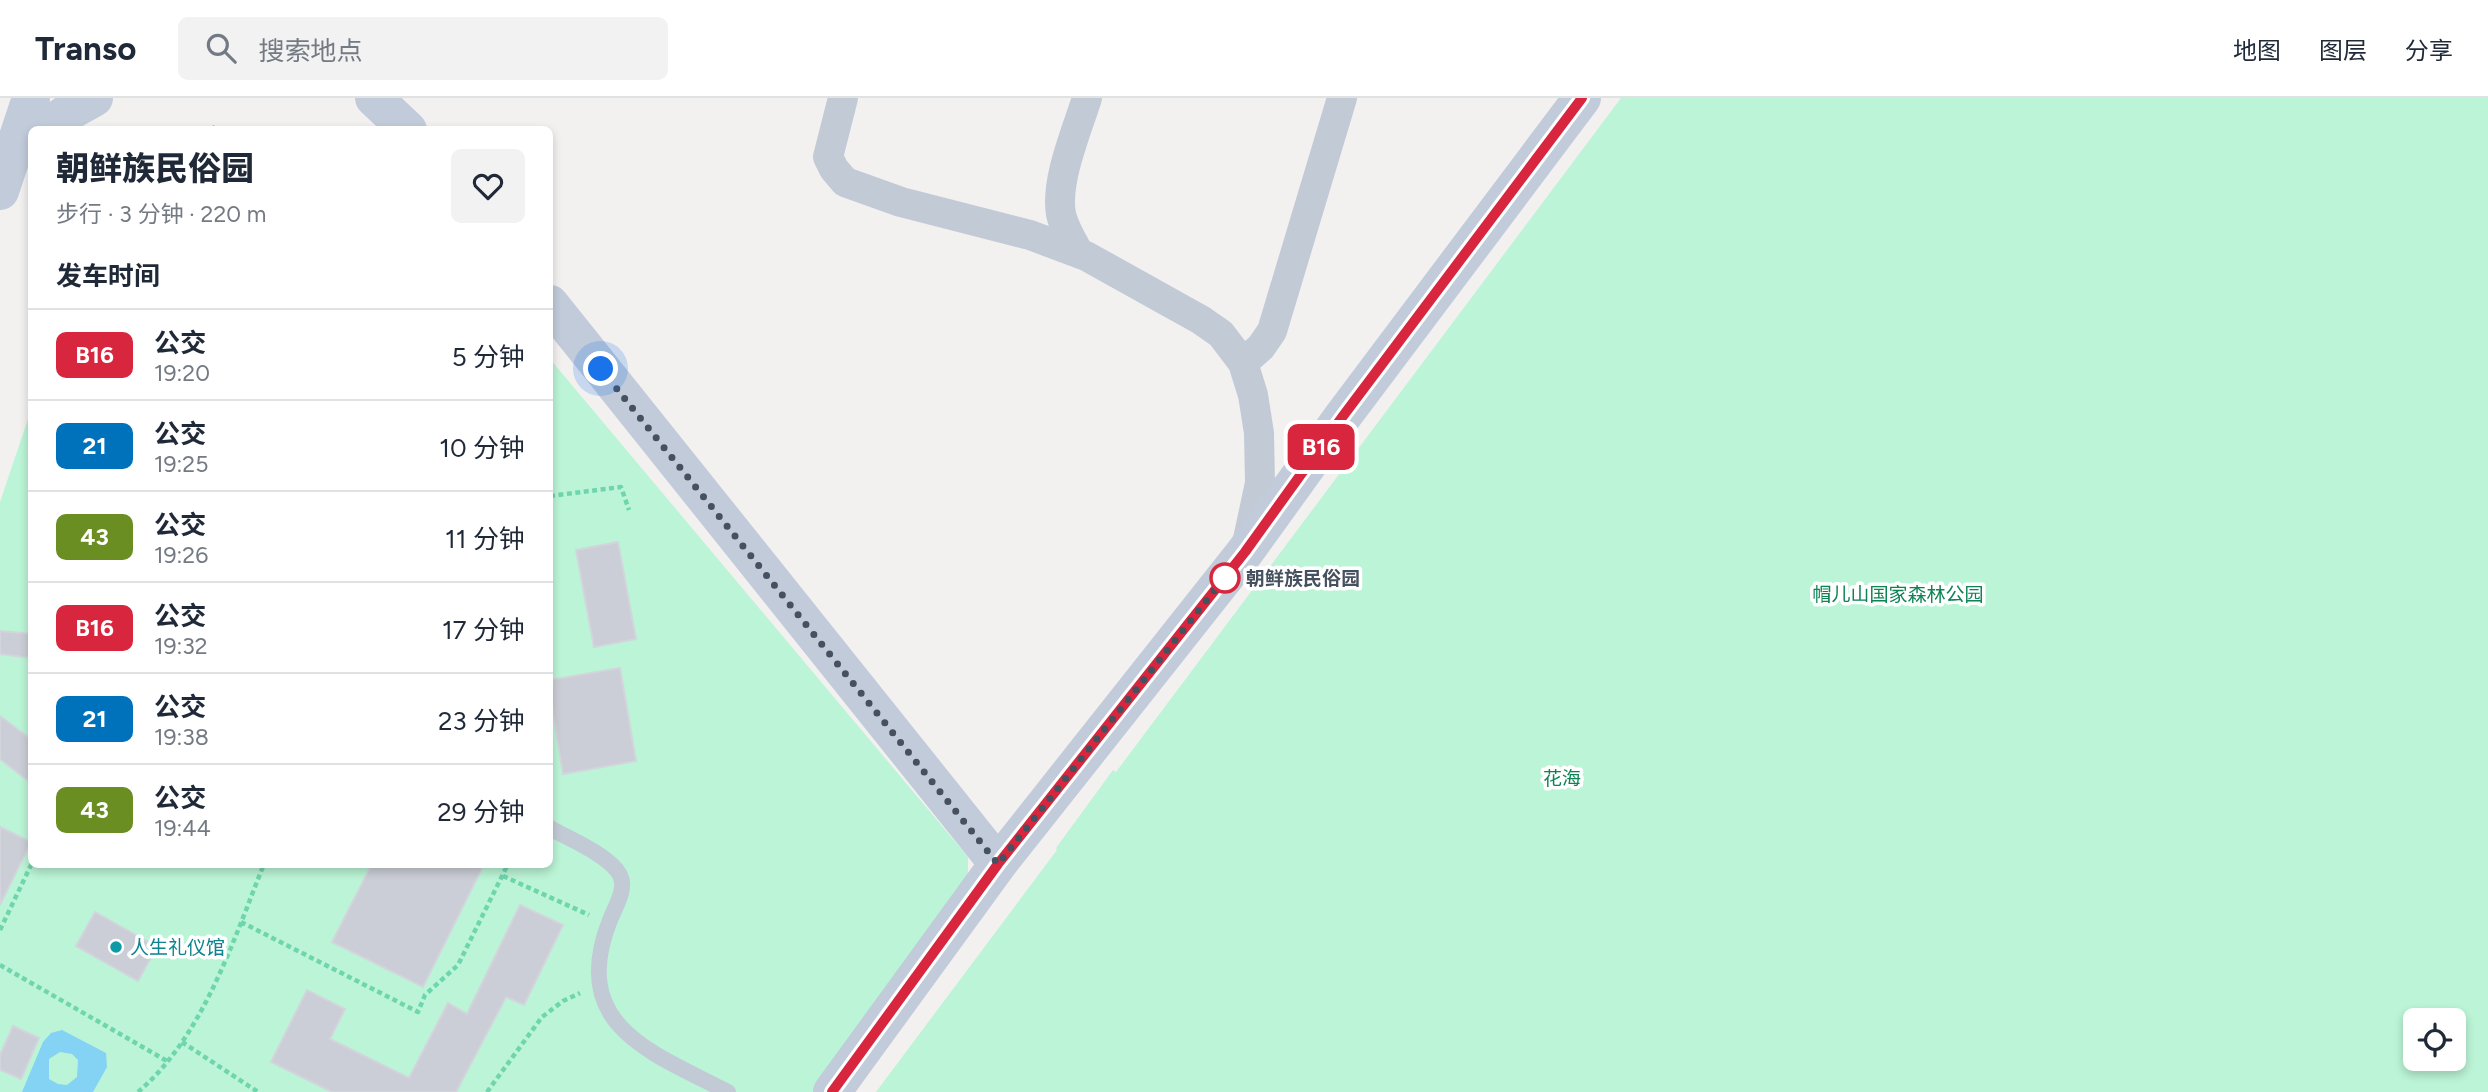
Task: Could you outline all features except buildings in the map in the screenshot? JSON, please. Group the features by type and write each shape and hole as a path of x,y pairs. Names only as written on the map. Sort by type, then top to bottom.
{"main road":[{"path":"3,182 31,98"},
{"path":"49,126 94,98"},
{"path":"374,98 406,126"},
{"path":"391,98 408,126"},
{"path":"832,1092 998,864 1245,552 1343,416 1582,98"},
{"path":"3,182 28,147"},
{"path":"553,308 998,864"}],"street":[{"path":"844,98 828,157 845,182 901,202 1030,235 1079,253 1221,334 1243,363 1253,395 1259,433 1260,483 1245,552"},
{"path":"1079,253 1060,211 1062,183 1087,98"},
{"path":"1243,363 1272,331 1342,98"}],"lane":[{"path":"553,830 611,862 621,877 621,893 608,924 600,956 599,983 606,1009 625,1034 659,1056 728,1092"}],"path":[{"path":"553,496 621,487 629,510"},
{"path":"0,930 30,868"},
{"path":"138,1092 153,1079 193,1027 262,868"},
{"path":"241,922 418,1013 425,995 458,965 506,868"},
{"path":"503,876 608,924"},
{"path":"0,965 167,1061"},
{"path":"487,1092 542,1017 564,1001 599,983"},
{"path":"182,1042 258,1092"}],"green space":[{"name":"帽儿山国家森林公园","path":"1621,98 2488,98 2488,1092 876,1092 1057,850 1113,770 1116,772"},
{"path":"553,363 968,857 968,887 815,1092 0,1092 0,502 28,419 28,868 553,868"}],"water":[{"path":"62,1030 106,1053 107,1067 93,1092 22,1092 43,1042 51,1033","holes":["60,1052 72,1054 78,1060 77,1077 67,1085 49,1079 49,1059"]}],"bus line":[{"name":"B16","path":"832,1092 998,864 1245,552 1343,416 1582,98"}],"place":[{"name":"朝鲜族民俗园","path":"1225,578"},
{"name":"人生礼仪馆","path":"116,947"}],"route":[{"path":"601,369 998,864 1229,572 1225,578"}],"park label":[{"name":"花海","path":"1562,778"}]}
